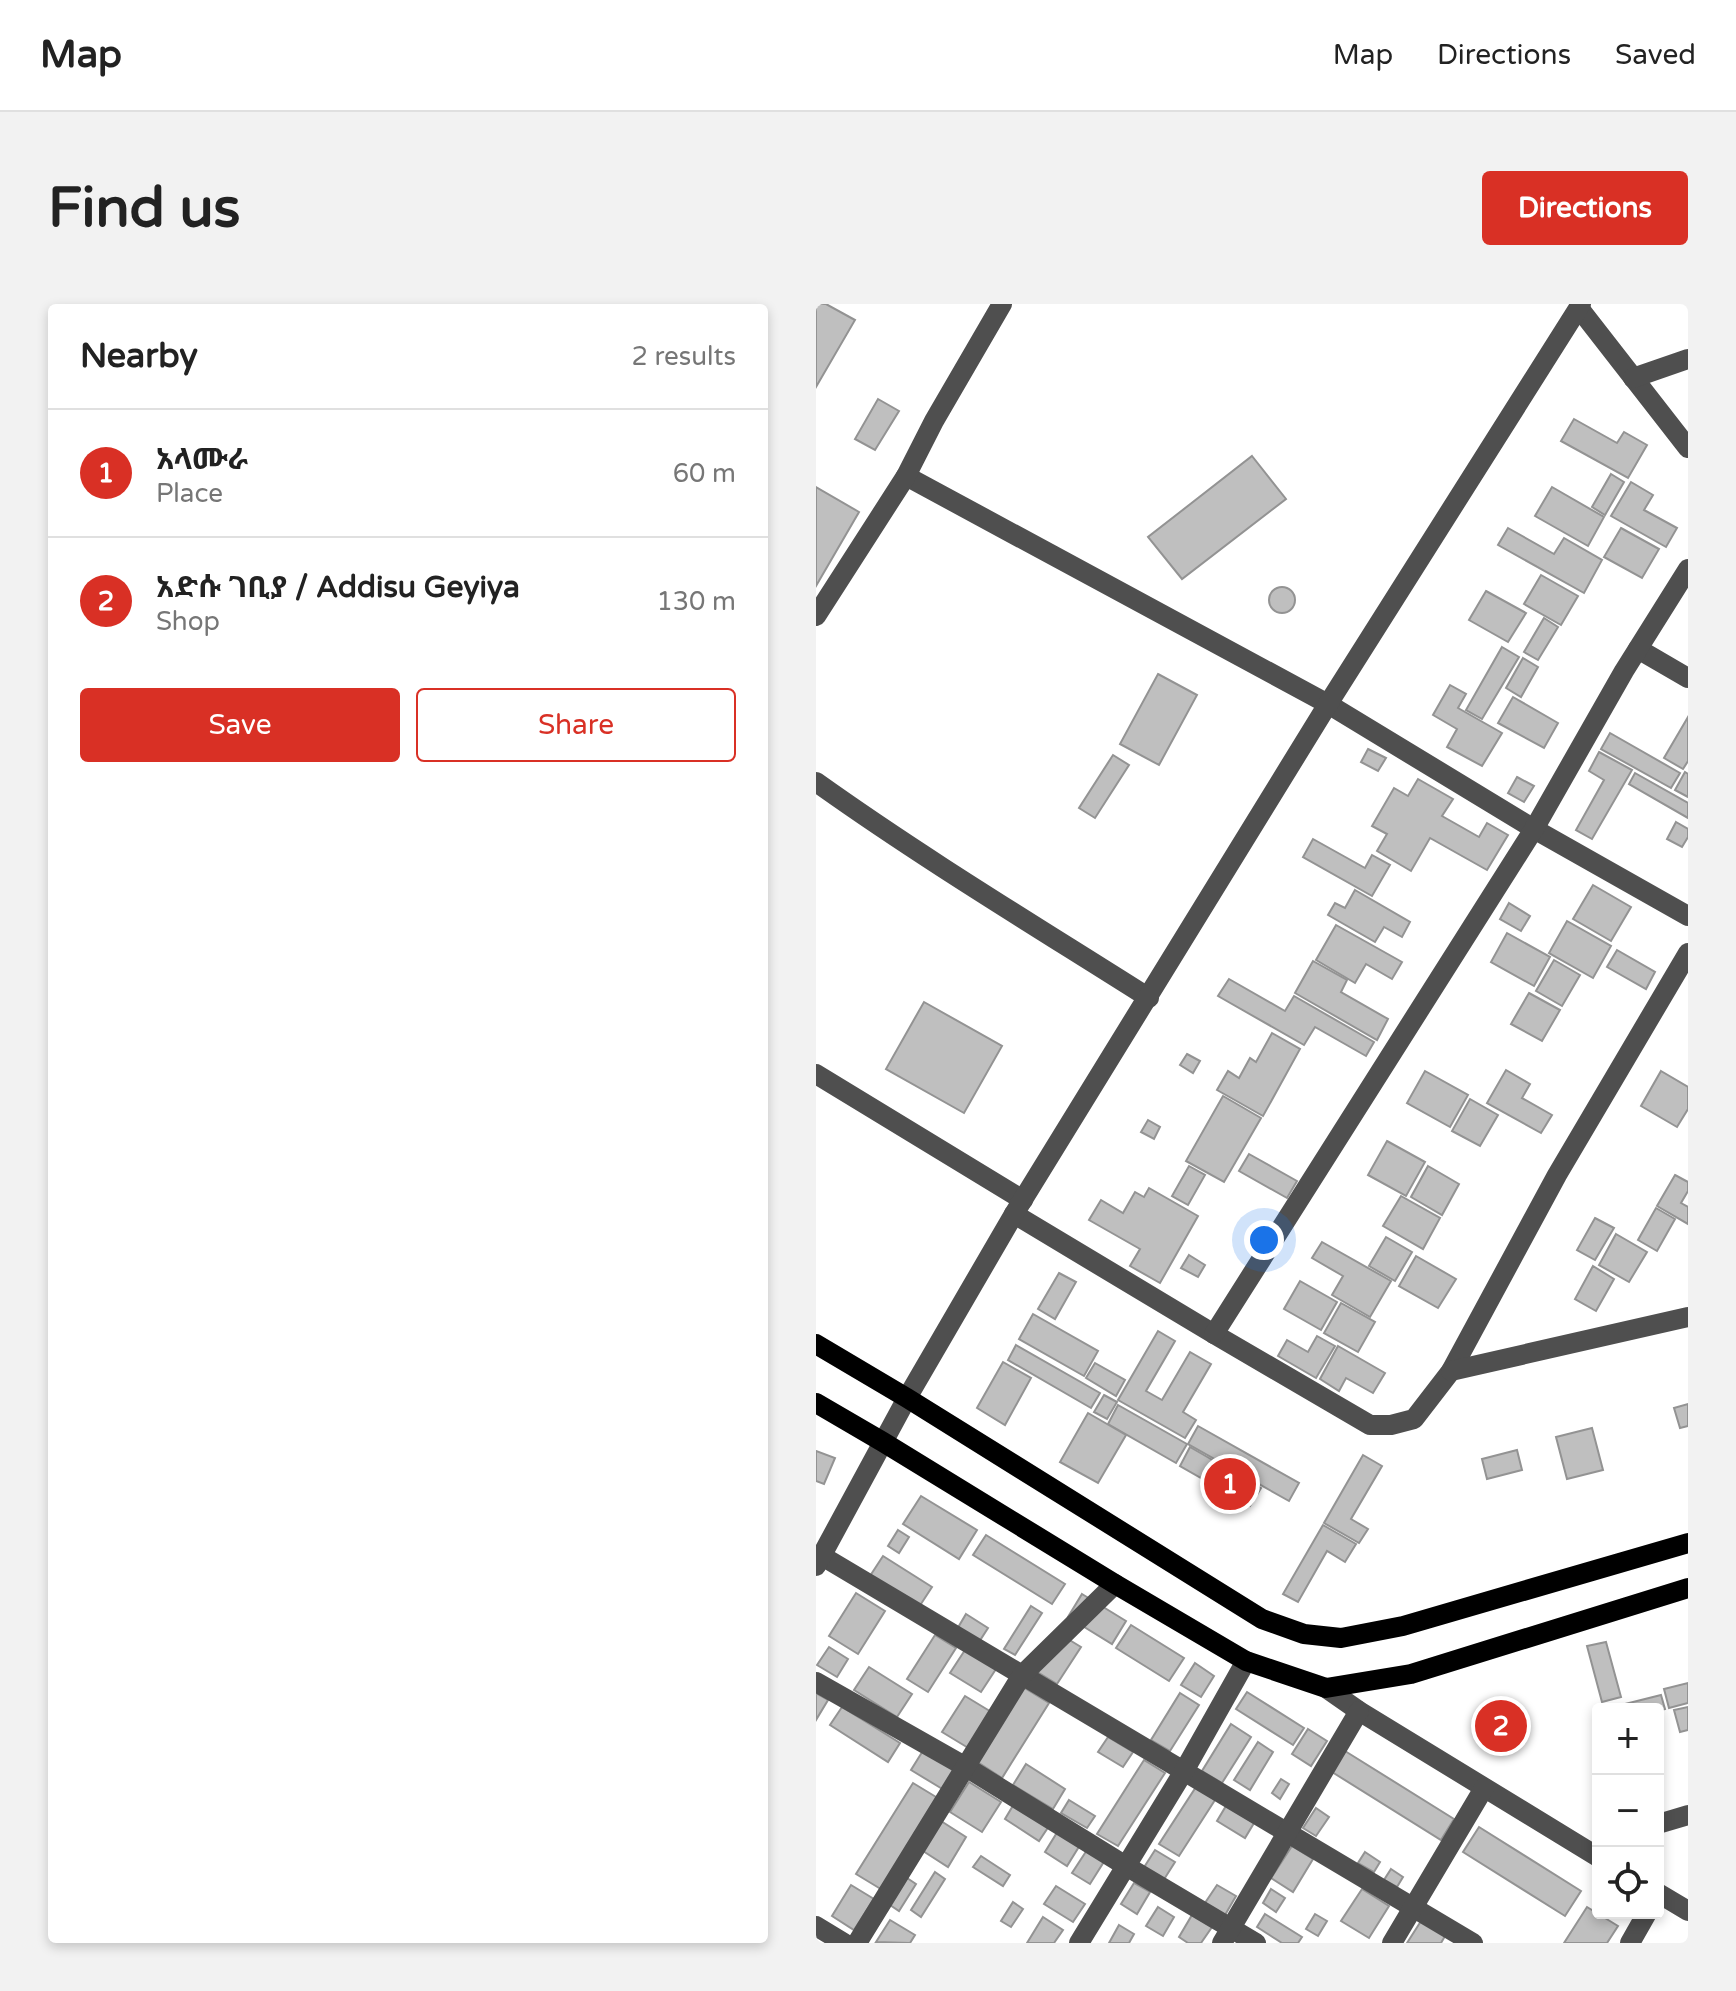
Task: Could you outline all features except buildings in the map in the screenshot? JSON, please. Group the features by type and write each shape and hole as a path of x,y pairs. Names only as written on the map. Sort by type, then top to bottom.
{"main road":[{"path":"816,1344 1262,1619 1304,1634 1341,1638 1403,1626 1688,1543"},
{"path":"816,1403 1246,1661 1326,1688 1411,1674 1688,1588"}],"street":[{"path":"816,616 906,476 1002,304"},
{"path":"1473,1943 1022,1675 819,1561 907,1398 1019,1207 1328,704 1580,306 1688,448"},
{"path":"1633,378 1688,359"},
{"path":"906,476 1328,704 1534,829 1688,916"},
{"path":"1214,1334 1534,829 1688,569"},
{"path":"1638,649 1688,678"},
{"path":"816,782 934,862 1149,998"},
{"path":"816,1074 1214,1334 1370,1425 1391,1425 1414,1419 1451,1371 1557,1175 1688,953"},
{"path":"1451,1371 1688,1317"},
{"path":"857,1943 1022,1675 1115,1584"},
{"path":"1079,1943 1184,1771 1246,1661"},
{"path":"816,1682 966,1767 1126,1866 1227,1936 1256,1943"},
{"path":"1326,1688 1484,1788 1592,1848"},
{"path":"1227,1936 1359,1711"},
{"path":"1392,1943 1484,1788"},
{"path":"1664,1822 1688,1815"},
{"path":"1664,1897 1688,1911"},
{"path":"1630,1943 1644,1919"},
{"path":"816,1926 844,1943"}],"place":[{"name":"አላሙራ","path":"1230,1484"},
{"name":"አድሱ ገቢያ / Addisu Geyiya","path":"1501,1726"}]}
